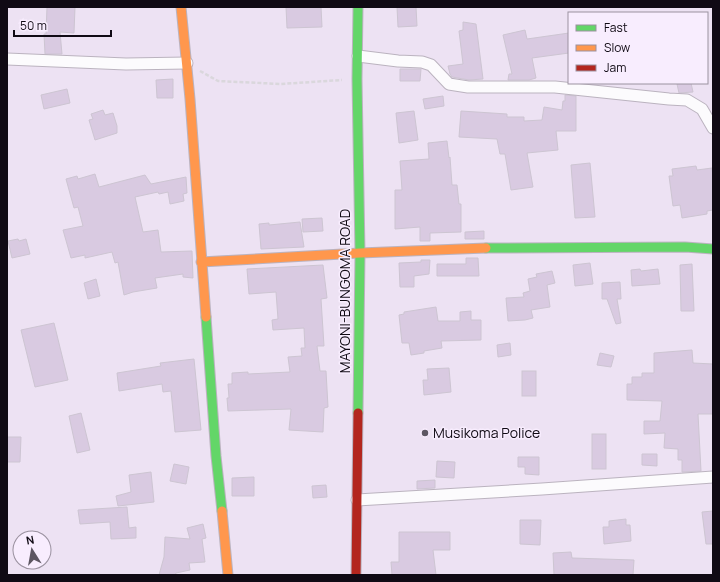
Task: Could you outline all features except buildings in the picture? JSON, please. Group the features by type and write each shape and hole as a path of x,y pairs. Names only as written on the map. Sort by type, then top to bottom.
{"street":[{"path":"181,7 187,63 216,456 228,575"},
{"name":"MAYONI-BUNGOMA ROAD","path":"356,575 360,253 357,79 358,7"},
{"path":"358,56 398,61 422,62 432,66 449,84 468,87 555,88 687,100 702,109 711,122 713,128"},
{"path":"7,59 126,64 187,63"},
{"path":"201,262 360,253 516,247 685,247 713,249"},
{"path":"358,500 550,489 713,477"}],"path":[{"path":"187,63 218,81 281,84 357,79"}],"traffic: fast":[{"path":"358,7 357,79 360,253 358,413"},
{"path":"486,248 685,247 713,249"},
{"path":"206,317 216,456 222,511"}],"traffic: slow":[{"path":"181,7 190,99 206,317"},
{"path":"201,262 486,248"},
{"path":"222,511 228,575"}],"traffic: jam":[{"path":"356,575 358,413"}],"place":[{"name":"Musikoma Police","path":"425,433"}]}
